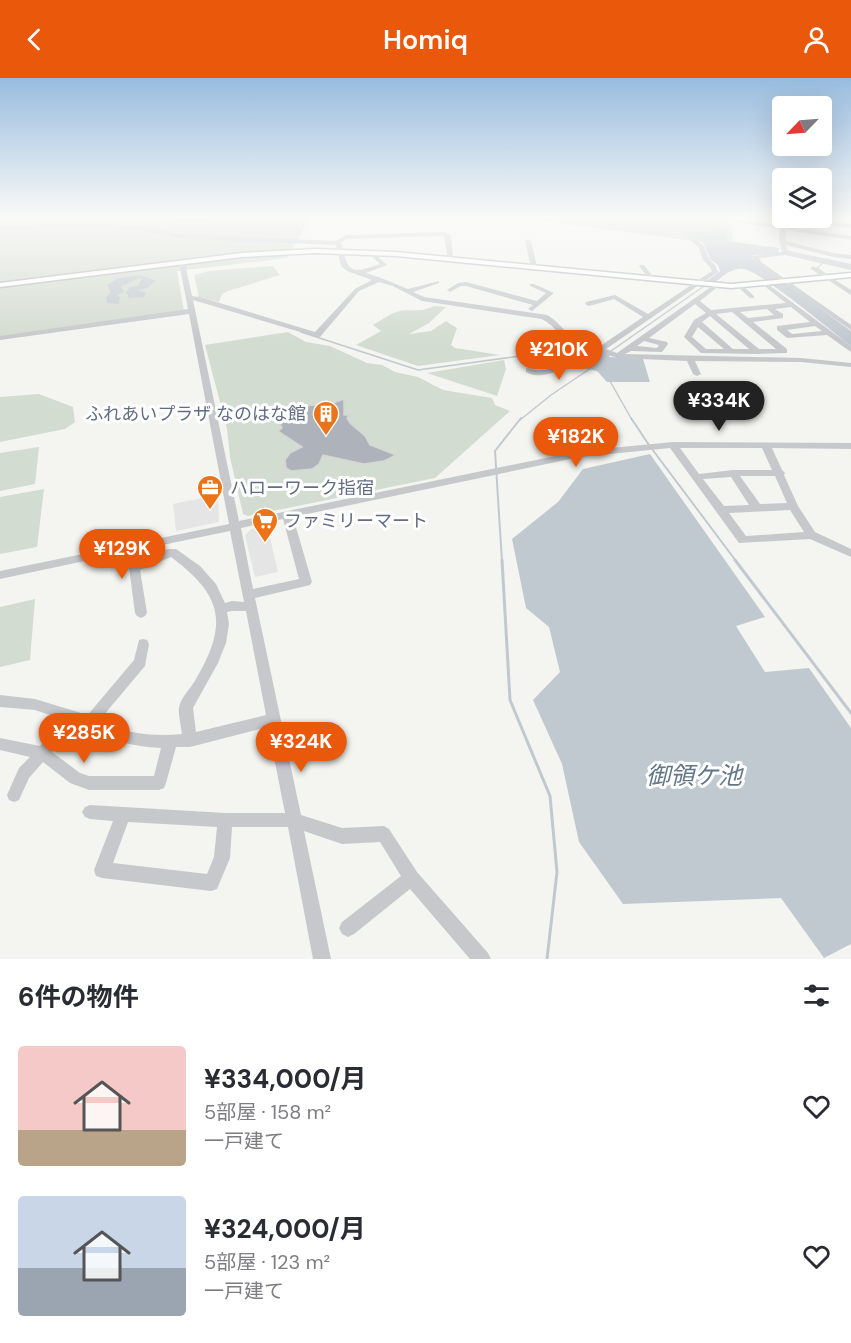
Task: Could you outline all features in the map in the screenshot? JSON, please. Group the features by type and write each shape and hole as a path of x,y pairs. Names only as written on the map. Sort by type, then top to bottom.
{"main road":[{"path":"0,285 236,257"},
{"path":"429,257 717,285 740,286 851,276"}],"street":[{"path":"341,257 343,265 408,291 422,299 525,314 553,322 573,347 580,352 594,354 700,283 715,269 705,257"},
{"path":"359,273 384,265 376,257"},
{"path":"532,257 534,267"},
{"path":"755,257 759,263 851,328"},
{"path":"806,257 851,268"},
{"path":"182,263 322,959"},
{"path":"642,266 651,278"},
{"path":"813,268 851,293"},
{"path":"189,298 198,298 317,335 357,290 379,279"},
{"path":"408,291 437,282"},
{"path":"450,290 460,284 466,284 538,304"},
{"path":"765,284 851,350"},
{"path":"525,314 551,293 532,285"},
{"path":"616,355 717,285"},
{"path":"740,286 752,297"},
{"path":"589,304 615,297 649,318"},
{"path":"695,300 758,352"},
{"path":"734,310 784,351 704,351 688,337 696,322 712,312 791,304"},
{"path":"747,320 780,316 768,306"},
{"path":"0,338 191,311"},
{"path":"839,320 851,318"},
{"path":"696,322 731,351"},
{"path":"816,324 780,327 790,336 828,333"},
{"path":"627,348 659,350 664,344 641,338"},
{"path":"602,350 616,355 801,360 851,366"},
{"path":"529,370 534,373 565,366 580,352"},
{"path":"690,358 697,374"},
{"path":"673,445 743,540 811,535 851,553"},
{"path":"0,575 580,454 673,445 851,446"},
{"path":"766,446 793,506 811,535"},
{"path":"696,477 733,473 780,473"},
{"path":"733,473 756,507"},
{"path":"722,510 793,506"},
{"path":"222,609 306,582 287,514"},
{"path":"133,547 141,613"},
{"path":"134,568 172,552 194,565 208,580 222,609 219,649 209,672 186,707 190,741"},
{"path":"14,795 24,773 42,753 83,720 140,662 143,644"},
{"path":"0,701 42,704 136,740 190,741 275,719"},
{"path":"0,744 42,753 75,778 89,783 159,783 170,742"},
{"path":"90,812 225,820 293,820 342,836 384,834 411,878 482,959"},
{"path":"123,814 102,870 212,883 222,858 225,820"},
{"path":"348,928 411,878"}],"shaded area":[{"path":"0,257 288,257 177,271 184,311 0,337"},
{"path":"273,266 280,275 228,291 222,294 219,302 199,297 194,275 209,271"},
{"path":"434,306 446,307 429,323 409,334 431,331 446,321 457,328 451,345 455,348 500,355 418,366 356,345 381,331 373,325 389,315"},
{"path":"288,332 306,342 330,346 367,363 382,365 395,372 418,377 443,390 492,398 495,405 510,411 435,478 248,516 243,514 230,457 227,429 205,345"},
{"path":"504,360 506,369 497,396 427,373"},
{"path":"39,394 73,407 75,422 65,429 0,442 0,397"},
{"path":"39,447 35,484 0,491 0,453"},
{"path":"44,489 37,547 0,554 0,497"},
{"path":"218,495 219,522 176,531 173,504"},
{"path":"267,525 278,572 255,577 245,535 251,529"},
{"path":"35,599 30,660 0,667 0,607"}],"water":[{"path":"709,257 752,257 851,331 851,346 781,291 753,273 744,269 736,269 715,282 707,281 720,271 718,265"},
{"path":"141,275 156,281 147,288 137,290 146,293 144,297 128,298 128,294 125,294 130,287 138,286 142,279 140,278 121,286 124,292 117,295 120,297 119,304 107,303 106,298 111,292 107,285 118,278"},
{"path":"602,353 610,355 609,357 643,359 650,382 607,382 597,371 584,368 587,364 575,361 583,354 595,356"},
{"name":"御領ケ池","path":"650,454 765,617 736,626 765,672 809,668 851,728 851,944 824,958 781,898 623,904 579,842 562,764 533,700 560,672 549,627 526,608 512,539 558,502 583,469"}],"building":[{"name":"ふれあいプラザ なのはな館","path":"344,399 344,415 349,415 347,418 350,423 365,436 370,445 396,455 384,461 364,464 323,455 319,464 312,469 291,471 286,468 285,460 290,453 302,447 278,431 282,428 277,417 255,409 316,405 319,408"}],"waterway":[{"path":"811,257 851,266"},
{"path":"827,275 817,268 828,259"},
{"path":"611,351 707,284"},
{"path":"301,332 418,370 520,356 573,355"},
{"path":"520,420 551,395 591,368"},
{"path":"610,381 632,420"},
{"path":"502,561 495,451 521,418"},
{"path":"631,418 649,445"},
{"path":"652,449 736,561"},
{"path":"502,560 510,700 550,796 557,872 547,959"},
{"path":"735,560 851,713"}],"place":[{"name":"ふれあいプラザ なのはな館","path":"326,437"},
{"name":"ハローワーク指宿","path":"210,511"},
{"name":"ファミリーマート","path":"265,544"}]}
